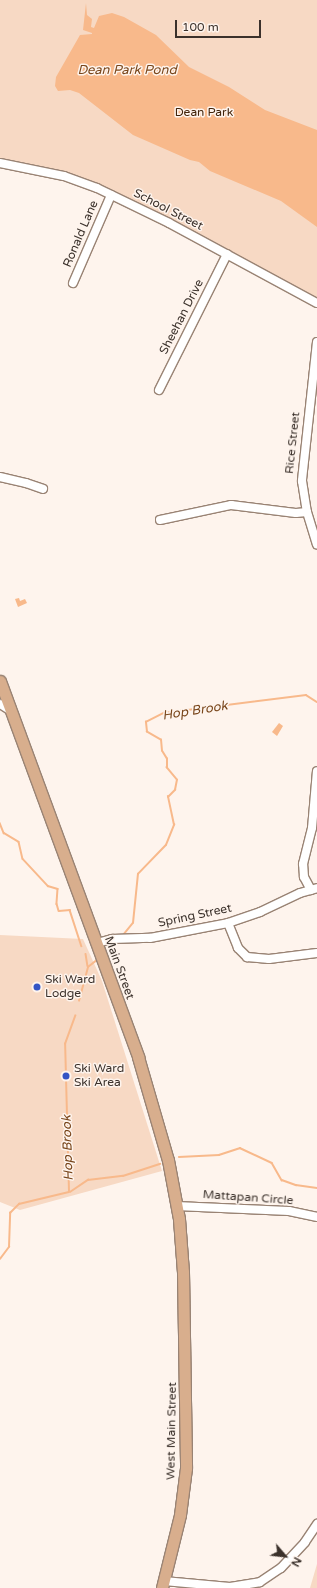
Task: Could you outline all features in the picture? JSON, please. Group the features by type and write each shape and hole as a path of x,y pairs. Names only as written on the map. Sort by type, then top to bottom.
{"main road":[{"name":"Main Street","path":"0,682 96,943 149,1093 168,1160 176,1206 183,1272"},
{"name":"West Main Street","path":"163,1585 179,1522 186,1468 183,1272"}],"street":[{"name":"School Street","path":"0,163 75,179 169,223 317,303"},
{"name":"Ronald Lane","path":"73,283 111,195"},
{"name":"Sheehan Drive","path":"159,390 226,254"},
{"name":"Rice Street","path":"317,342 302,472 302,489 307,512 317,544"},
{"path":"0,477 26,483 43,489"},
{"path":"160,520 231,505 296,513 307,512"},
{"path":"0,704 11,711"},
{"path":"314,889 304,877 303,864 312,828 317,771"},
{"name":"Spring Street","path":"96,943 112,939 150,938 228,923 314,889"},
{"path":"228,923 238,948 247,957 269,959 317,953"},
{"name":"Mattapan Circle","path":"176,1206 289,1212 317,1216"},
{"path":"163,1585 230,1587 260,1582 281,1568 305,1542 317,1524"}],"green space":[{"name":"Dean Park","path":"0,0 317,0 317,301 99,187 0,163"},
{"name":"Ski Ward Ski Area","path":"0,935 83,939 102,981 162,1171 20,1210 0,1202"},
{"path":"317,1564 317,1588 310,1588"}],"water":[{"name":"Dean Park Pond","path":"86,3 87,15 92,19 91,27 94,28 99,16 112,13 124,17 156,35 189,67 229,87 265,110 317,130 317,227 281,201 210,171 199,162 190,160 133,135 79,93 70,90 58,91 55,86 56,77 80,35 92,34 83,30"},
{"path":"19,598 20,601 25,599 27,603 18,607 15,599"},
{"path":"279,723 283,726 277,736 272,732"}],"waterway":[{"name":"Hop Brook","path":"124,934 133,923 138,874 166,845 174,825 168,797 175,790 177,780 167,768 167,759 162,751 161,740 147,732 146,722 164,713 306,695 317,702"},
{"path":"0,823 4,833 19,842 23,859 48,886 58,889 57,904 59,911 70,910 82,946"},
{"name":"Hop Brook","path":"109,951 115,945"},
{"path":"86,954 88,966"},
{"name":"Hop Brook","path":"79,1001 88,967 97,960"},
{"name":"Hop Brook","path":"0,1259 9,1247 10,1213 19,1204 69,1192 65,1044 75,1016"},
{"path":"179,1157 219,1155 240,1148 272,1163 282,1180 296,1185 317,1188"},
{"path":"70,1192 88,1180 123,1176 160,1164"}],"place":[{"name":"Ski Ward Lodge","path":"37,987"},
{"name":"Ski Ward Ski Area","path":"66,1076"}]}
